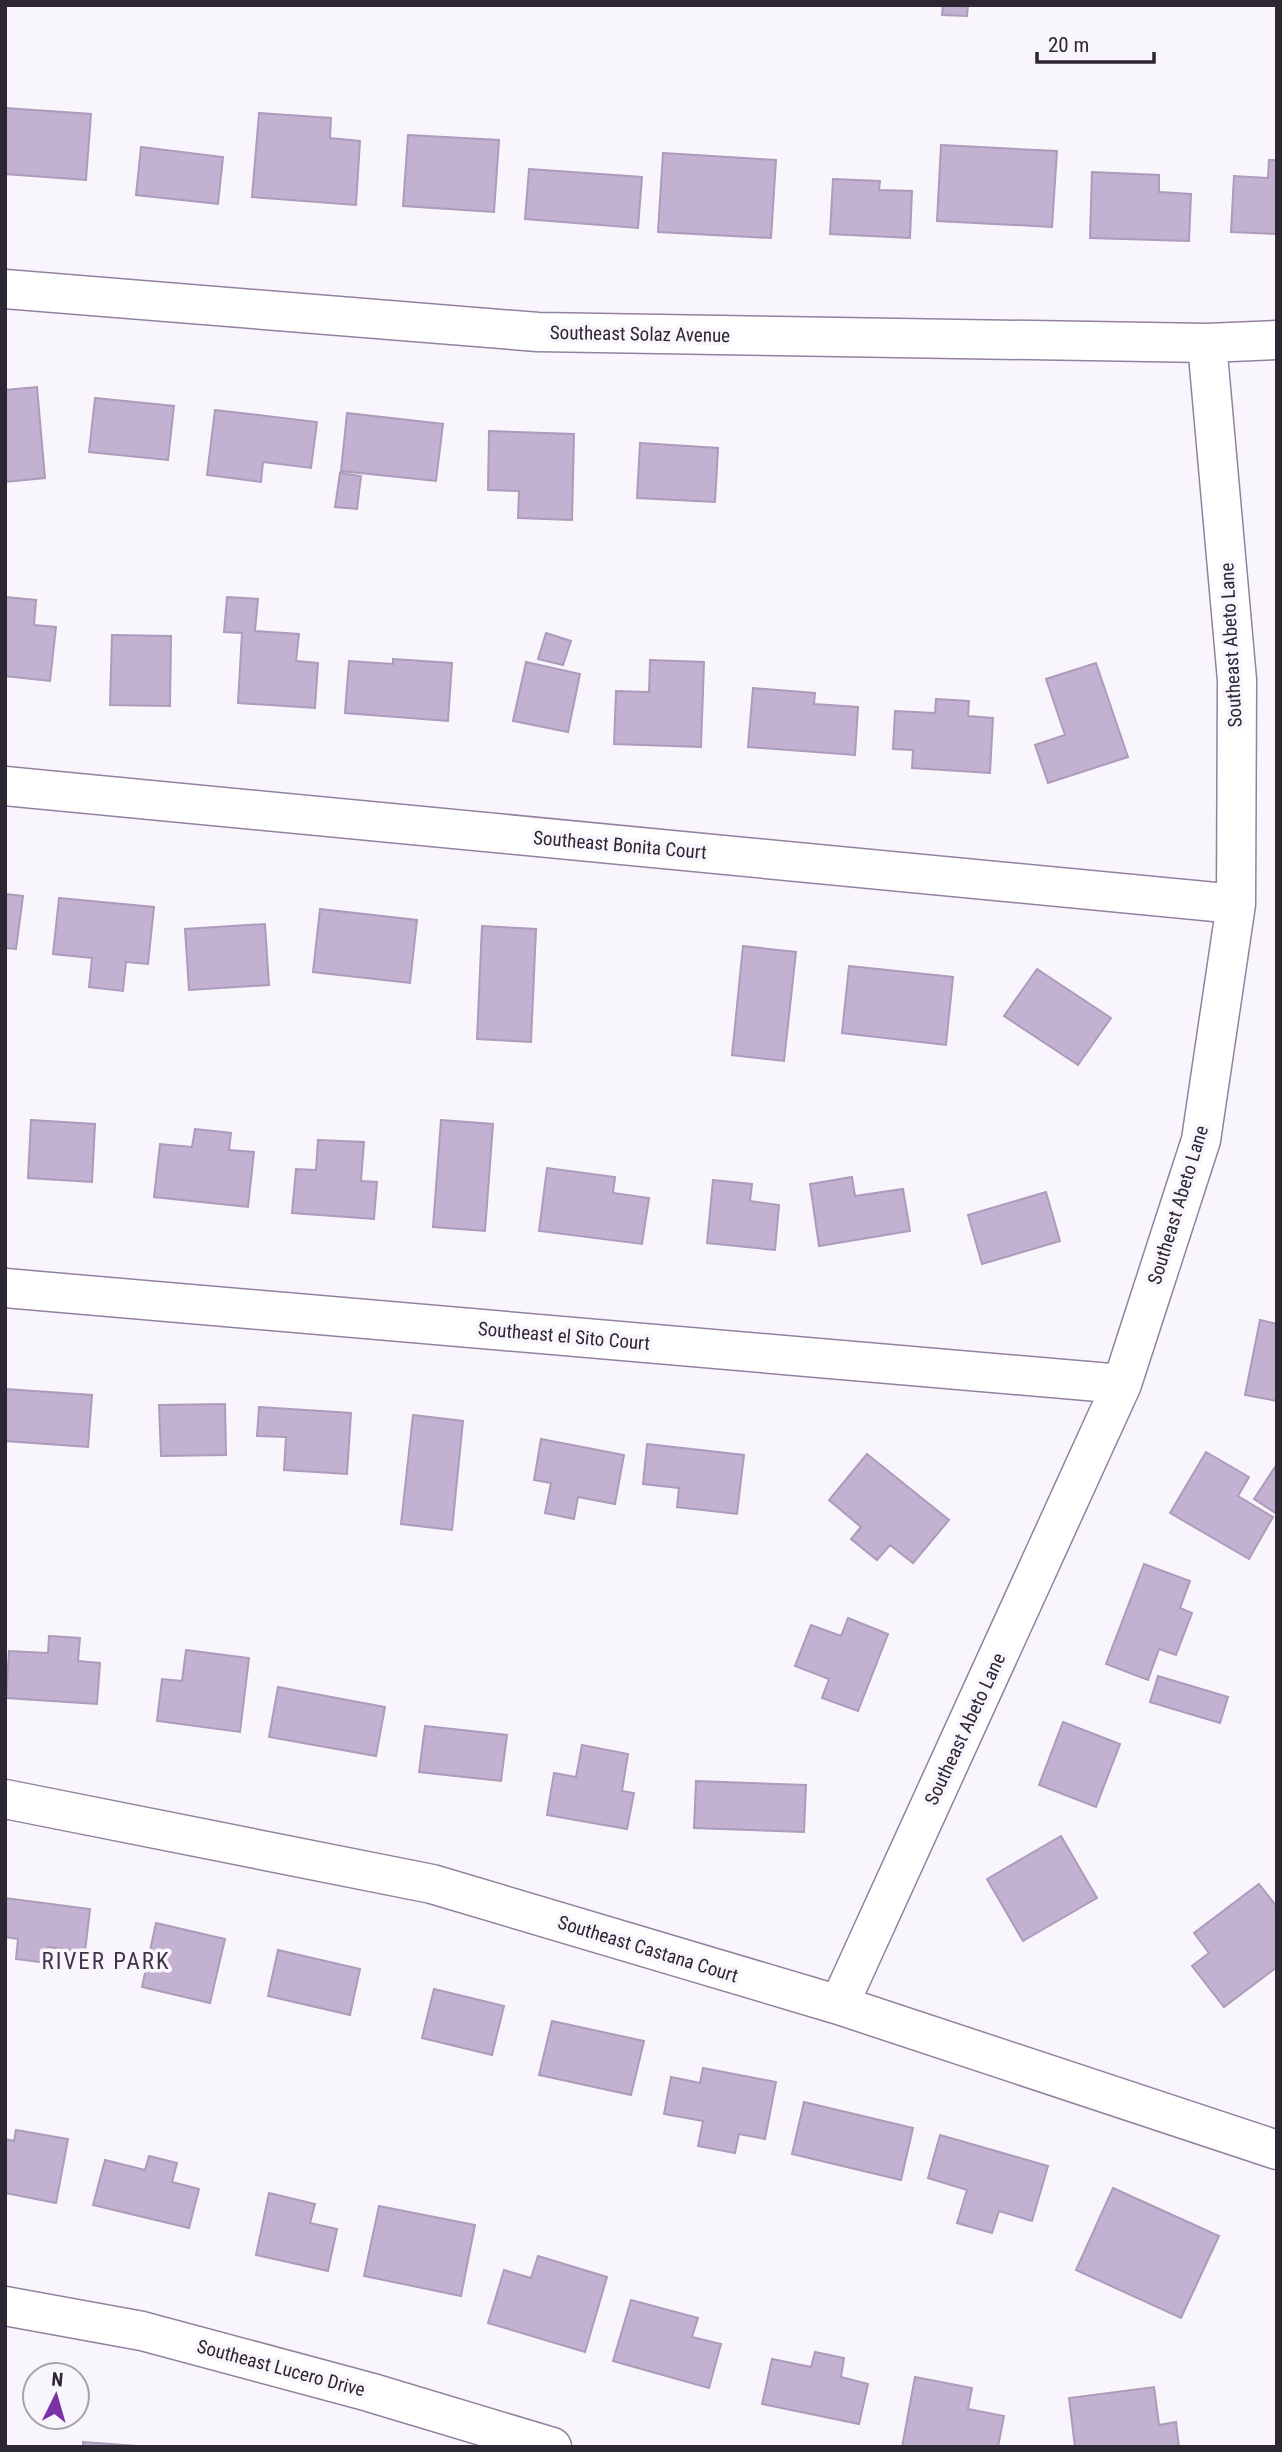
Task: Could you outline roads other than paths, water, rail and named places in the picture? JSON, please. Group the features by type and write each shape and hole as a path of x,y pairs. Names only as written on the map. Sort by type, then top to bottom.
{"street":[{"name":"Southeast Solaz Avenue","path":"5,289 538,332 1207,343 1277,340"},
{"name":"Southeast Abeto Lane","path":"839,2006 1122,1384 1201,1140 1236,904 1237,680 1207,343"},
{"name":"Southeast Bonita Court","path":"5,786 1236,904"},
{"name":"Southeast el Sito Court","path":"5,1288 1122,1384"},
{"name":"Southeast Castana Court","path":"5,1799 432,1884 839,2006 1277,2150"},
{"name":"Southeast Lucero Drive","path":"5,2306 142,2331 369,2392 552,2447"}],"district":[{"name":"RIVER PARK","path":"106,1961"}]}
